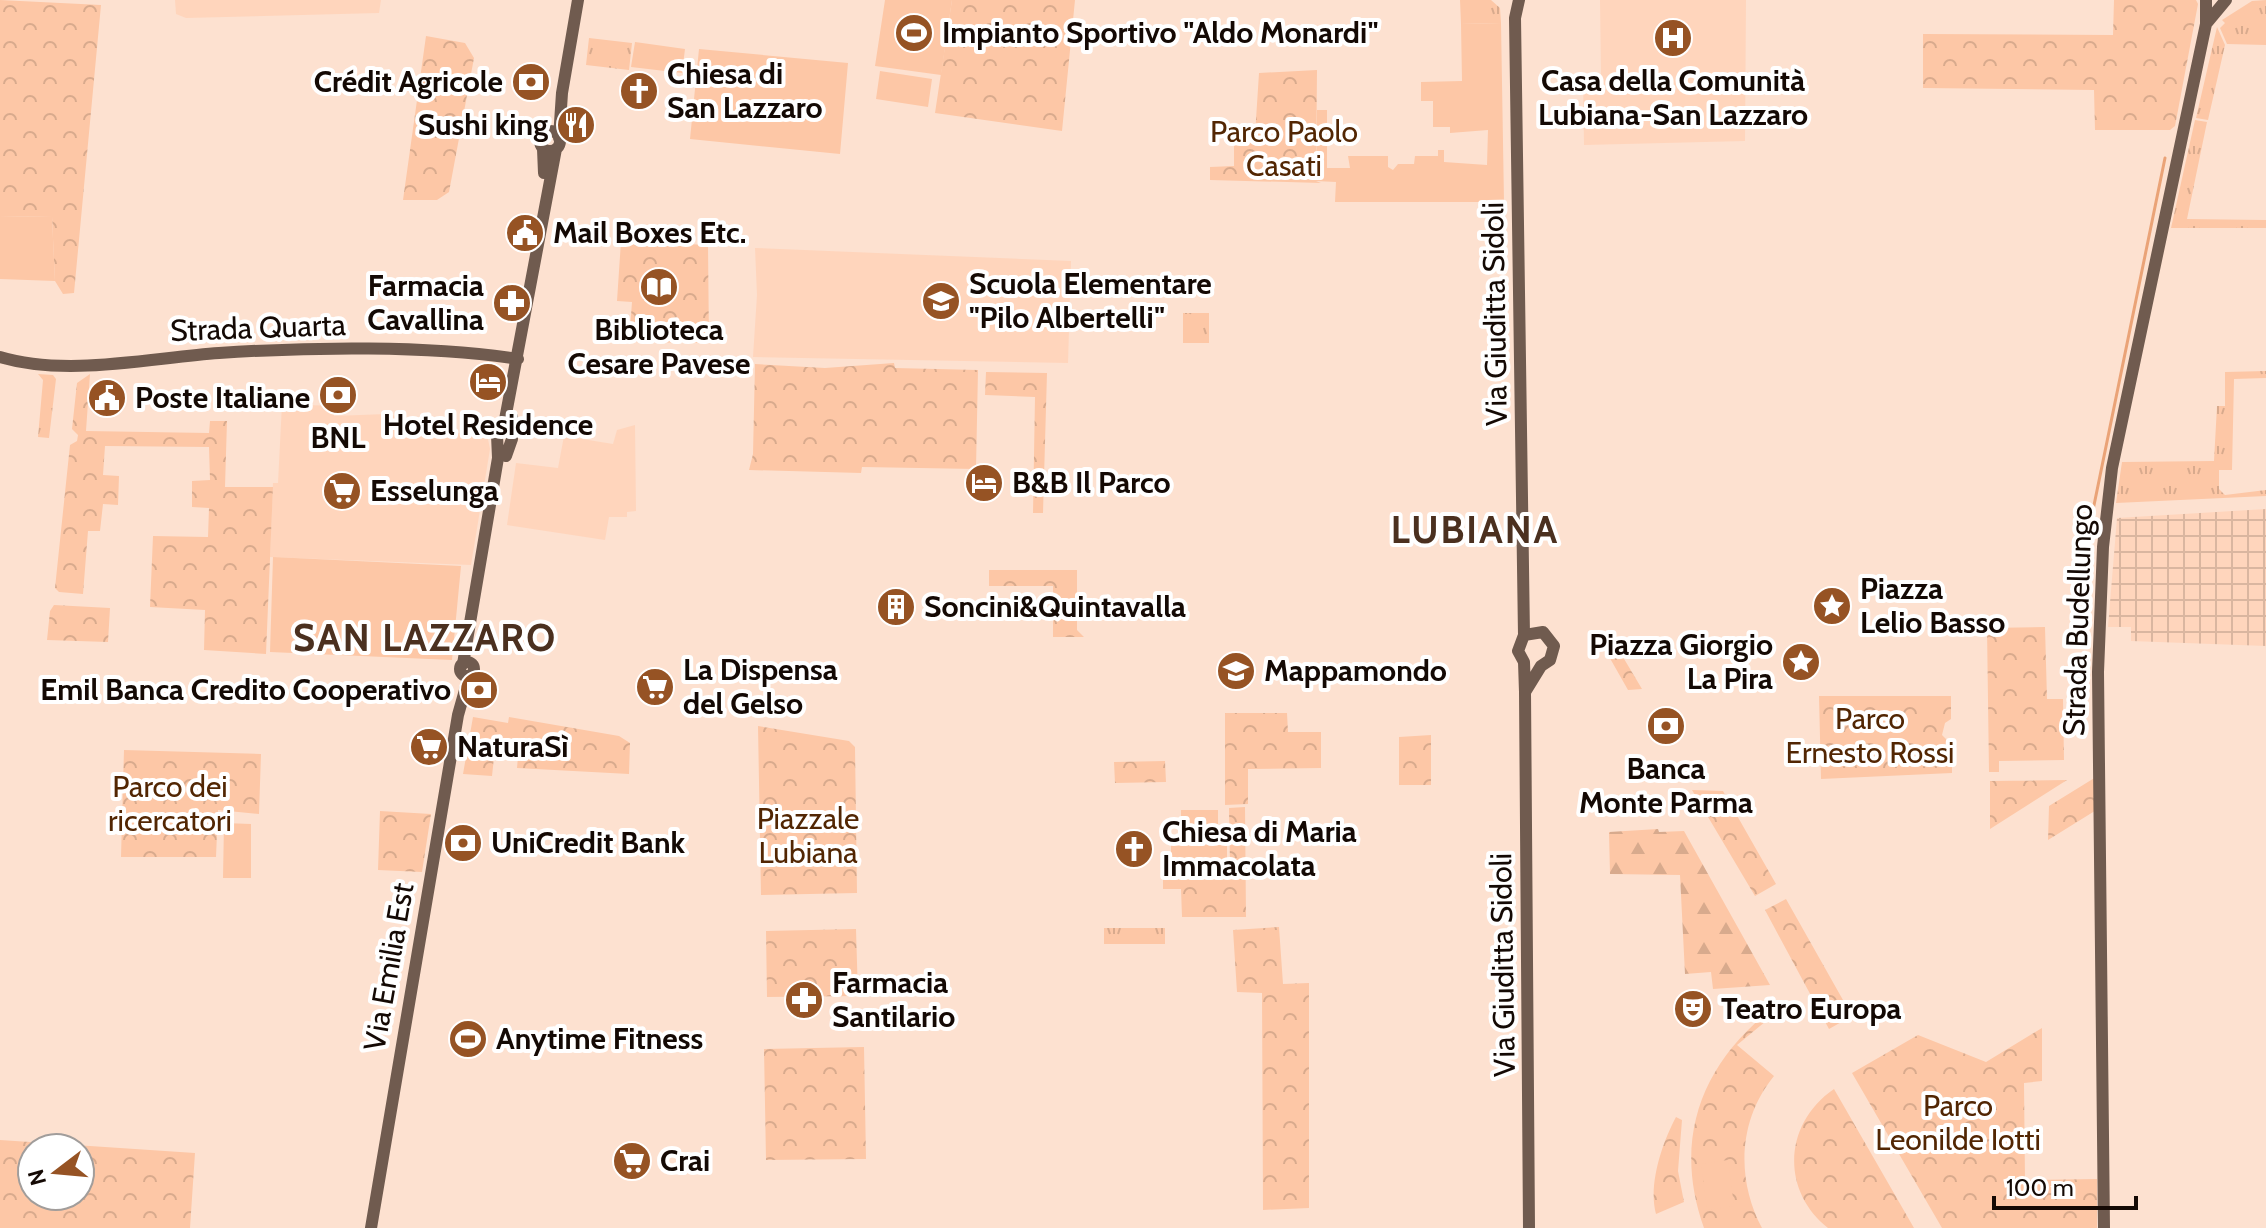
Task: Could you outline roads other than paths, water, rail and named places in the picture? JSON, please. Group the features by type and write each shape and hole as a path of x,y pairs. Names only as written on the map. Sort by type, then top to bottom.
{"street":[{"path":"562,93 546,132 540,138 553,145 562,93 578,0"},
{"name":"Via Giuditta Sidoli","path":"1507,0 1515,18"},
{"name":"Via Giuditta Sidoli","path":"1519,0 1515,18 1524,609 1529,633 1518,651 1524,662 1525,692 1529,1228"},
{"name":"Strada Budellungo","path":"2104,1228 2098,672 2103,547 2115,454 2206,24 2206,0"},
{"name":"Strada Budellungo","path":"2216,0 2227,0"},
{"name":"Strada Budellungo","path":"2206,24 2227,0"},
{"name":"Via Emilia Est","path":"371,1228 553,145"},
{"name":"Strada Quarta","path":"0,357 56,366 235,352 438,352 518,362"},
{"name":"Via Giuditta Sidoli","path":"1525,692 1541,666 1550,660 1554,646 1547,634 1529,633"},
{"path":"1524,662 1541,666"},
{"name":"Via Giuditta Sidoli","path":"1530,1093 1535,1105 1536,1228"}],"waterway":[{"path":"2092,515 2165,158"}],"place":[{"name":"Impianto Sportivo \"Aldo Monardi\"","path":"914,33"},
{"name":"Casa della Comunità Lubiana-San Lazzaro","path":"1673,38"},
{"name":"Crédit Agricole","path":"531,82"},
{"name":"Chiesa di San Lazzaro","path":"639,91"},
{"name":"Sushi king","path":"576,125"},
{"name":"Mail Boxes Etc.","path":"525,233"},
{"name":"Biblioteca Cesare Pavese","path":"659,287"},
{"name":"Scuola Elementare \"Pilo Albertelli\"","path":"941,301"},
{"name":"Farmacia Cavallina","path":"512,303"},
{"name":"Hotel Residence","path":"488,382"},
{"name":"BNL","path":"338,395"},
{"name":"Poste Italiane","path":"107,398"},
{"name":"B&B Il Parco","path":"984,483"},
{"name":"Esselunga","path":"342,491"},
{"name":"Piazza Lelio Basso","path":"1832,606"},
{"name":"Soncini&Quintavalla","path":"896,607"},
{"name":"Piazza Giorgio La Pira","path":"1801,662"},
{"name":"Mappamondo","path":"1236,671"},
{"name":"La Dispensa del Gelso","path":"655,687"},
{"name":"Emil Banca Credito Cooperativo","path":"479,690"},
{"name":"Banca Monte Parma","path":"1666,726"},
{"name":"NaturaSì","path":"429,747"},
{"name":"UniCredit Bank","path":"463,843"},
{"name":"Chiesa di Maria Immacolata","path":"1134,849"},
{"name":"Farmacia Santilario","path":"804,1000"},
{"name":"Teatro Europa","path":"1693,1009"},
{"name":"Anytime Fitness","path":"468,1039"},
{"name":"Crai","path":"632,1161"}],"district":[{"name":"LUBIANA","path":"1475,530"},
{"name":"SAN LAZZARO","path":"425,638"}],"park label":[{"name":"Parco Paolo Casati","path":"1284,149"},
{"name":"Parco Ernesto Rossi","path":"1870,736"},
{"name":"Parco dei ricercatori","path":"170,804"},
{"name":"Piazzale Lubiana","path":"808,836"},
{"name":"Parco Leonilde Iotti","path":"1958,1123"}]}
